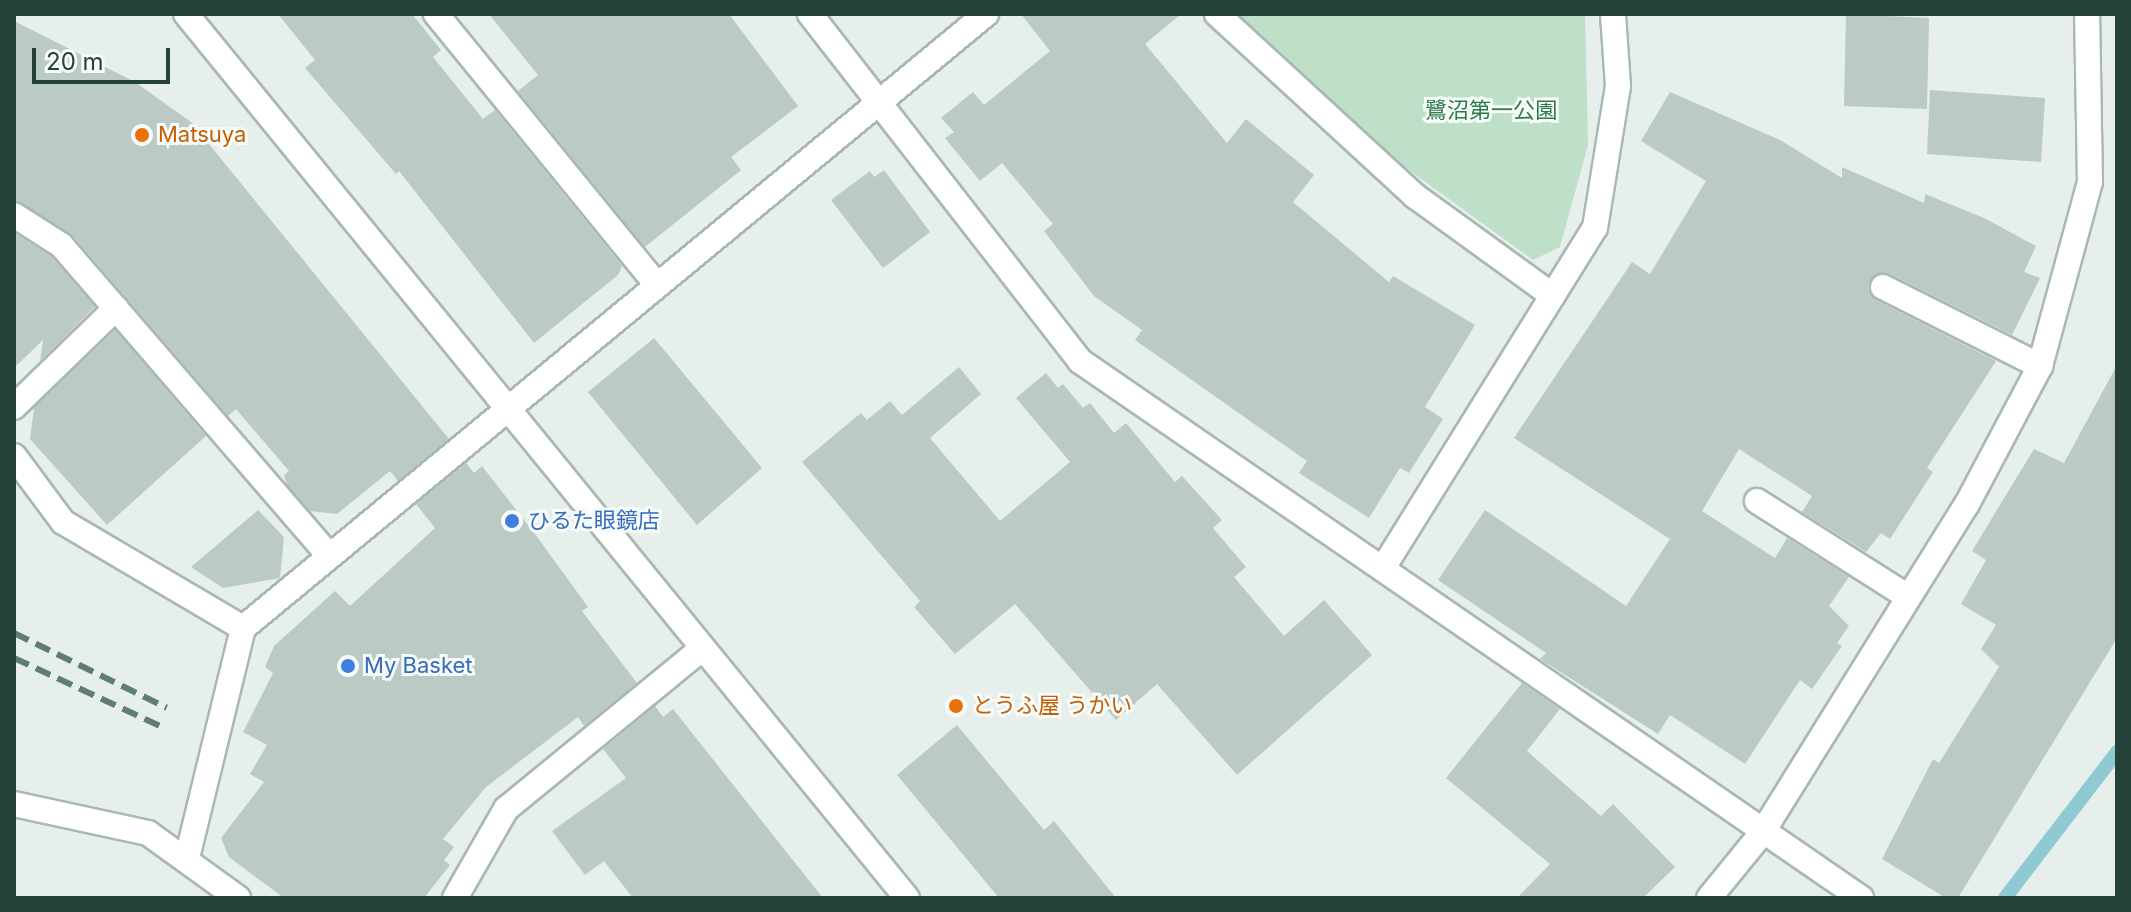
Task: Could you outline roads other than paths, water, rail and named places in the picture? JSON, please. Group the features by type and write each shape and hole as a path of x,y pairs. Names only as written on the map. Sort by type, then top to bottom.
{"street":[{"path":"186,14 907,898"},
{"path":"436,14 656,284"},
{"path":"810,14 1080,361 1762,833 1861,898"},
{"path":"187,858 243,628 986,14"},
{"path":"1217,14 1415,196 1553,296"},
{"path":"1383,568 1595,228 1618,86 1613,14"},
{"path":"1709,898 1762,833 1967,504 2040,366 2090,182 2087,14"},
{"path":"14,215 61,245 329,556"},
{"path":"1883,287 2040,366"},
{"path":"14,407 116,308"},
{"path":"14,456 63,522 243,628"},
{"path":"1757,501 1908,597"},
{"path":"455,898 506,809 703,648"},
{"path":"14,804 148,833 187,858 238,898"}],"waterway":[{"path":"2005,898 2117,752"}],"railway":[{"path":"14,633 167,708"},
{"path":"14,658 160,726"}],"place":[{"name":"Matsuya","path":"142,135"},
{"name":"ひるた眼鏡店","path":"512,521"},
{"name":"My Basket","path":"348,666"},
{"name":"とうふ屋 うかい","path":"956,706"}],"park label":[{"name":"鷺沼第一公園","path":"1491,111"}]}
